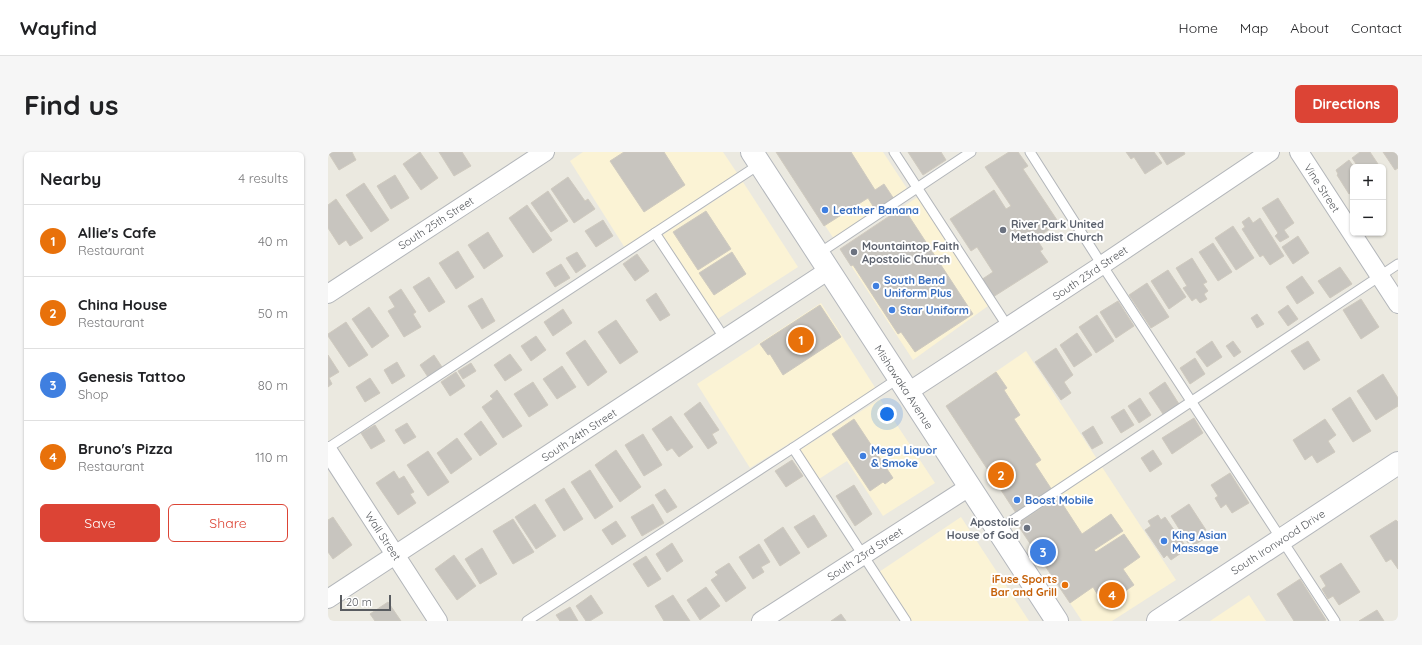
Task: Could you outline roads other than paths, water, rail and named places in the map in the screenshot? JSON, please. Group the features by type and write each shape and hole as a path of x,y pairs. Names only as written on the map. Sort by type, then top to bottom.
{"main road":[{"name":"Mishawaka Avenue","path":"756,158 1057,621"},
{"name":"South Ironwood Drive","path":"1158,621 1398,463"}],"street":[{"name":"South 25th Street","path":"328,294 545,152"},
{"name":"South 23rd Street","path":"903,385 1008,327 1270,152"},
{"name":"Vine Street","path":"1299,152 1398,304"},
{"name":"South 24th Street","path":"328,598 725,339 823,262"},
{"name":"Wall Street","path":"328,451 438,621"},
{"name":"South 23rd Street","path":"761,621 970,486"}],"lane":[{"path":"894,152 1008,327"},
{"path":"823,262 917,187 971,152"},
{"path":"1030,152 1102,265 1335,621"},
{"path":"328,448 655,233 756,158"},
{"path":"655,233 725,339"},
{"path":"998,530 1398,264"},
{"path":"527,621 793,448 903,385"},
{"path":"793,448 906,621"}],"place":[{"name":"Leather Banana","path":"825,210"},
{"name":"River Park United Methodist Church","path":"1003,230"},
{"name":"Mountaintop Faith Apostolic Church","path":"854,252"},
{"name":"South Bend Uniform Plus","path":"876,286"},
{"name":"Star Uniform","path":"892,310"},
{"name":"Allie's Cafe","path":"801,340"},
{"name":"Mega Liquor & Smoke","path":"863,456"},
{"name":"China House","path":"1001,475"},
{"name":"Boost Mobile","path":"1017,500"},
{"name":"Apostolic House of God","path":"1027,528"},
{"name":"King Asian Massage","path":"1164,541"},
{"name":"Genesis Tattoo","path":"1043,552"},
{"name":"iFuse Sports Bar and Grill","path":"1065,585"},
{"name":"Bruno's Pizza","path":"1112,595"}]}
